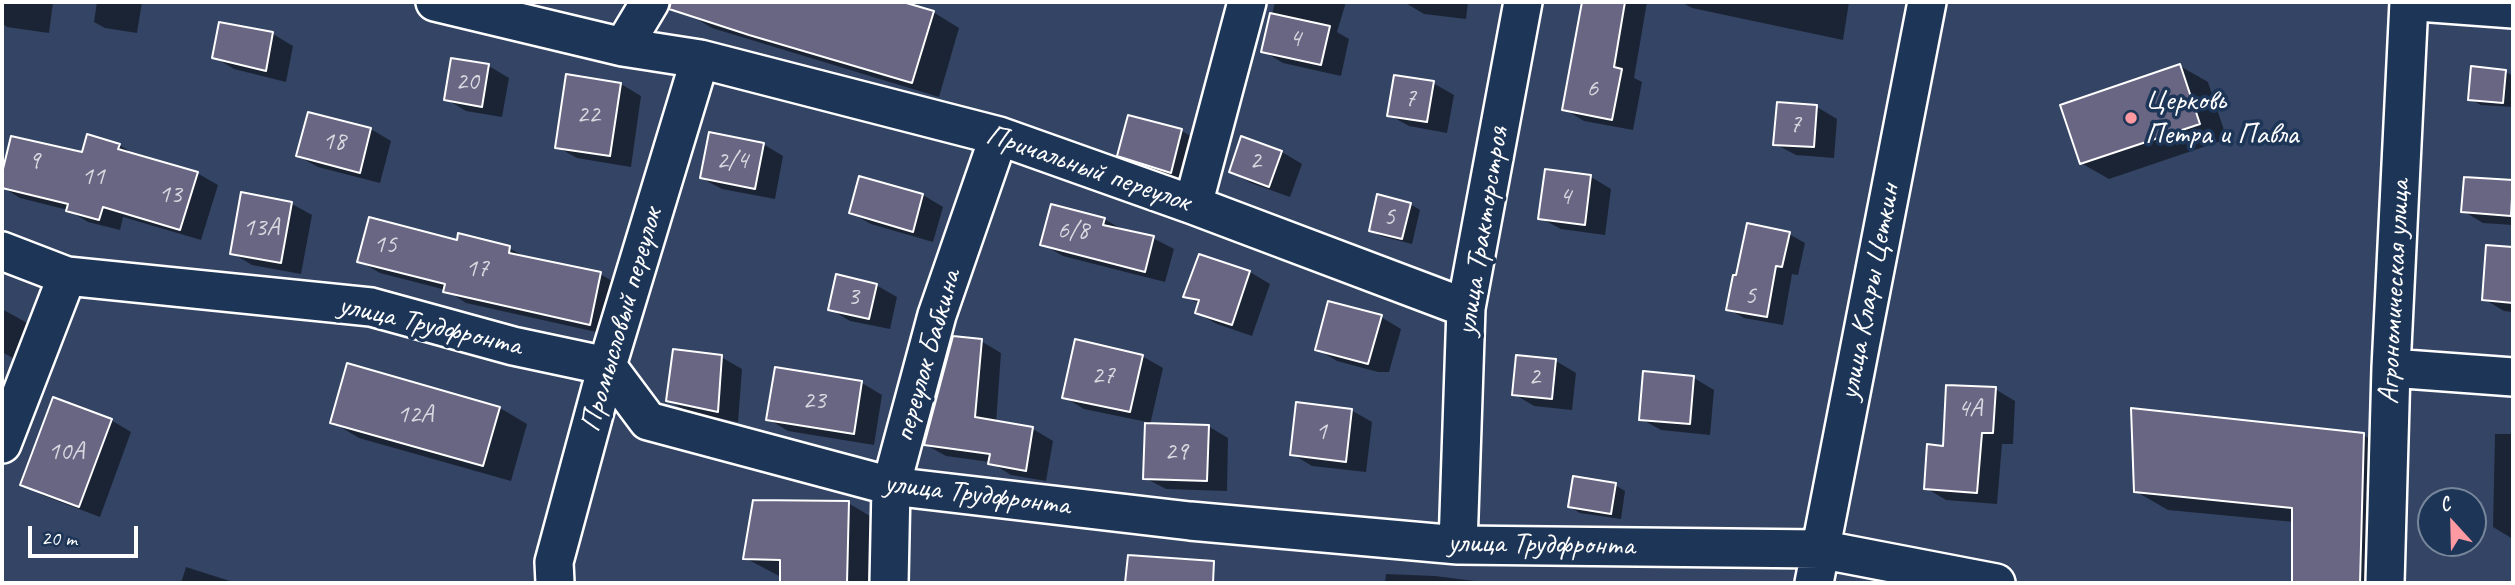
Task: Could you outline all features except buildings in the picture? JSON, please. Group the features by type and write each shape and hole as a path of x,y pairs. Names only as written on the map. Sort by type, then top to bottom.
{"street":[{"name":"Причальный переулок","path":"435,2 623,47 700,59 999,136 1193,205 1466,308"},
{"path":"623,47 650,2"},
{"path":"1193,205 1247,2"},
{"name":"улица Тракторстроя","path":"1458,545 1466,308 1522,2"},
{"name":"улица Клары Цеткин","path":"1817,566 1927,2"},
{"name":"Агрономическая улица","path":"2385,583 2390,368 2409,2"},
{"path":"2418,2 2513,9"},
{"name":"Промысловый переулок","path":"555,583 554,562 607,366 700,59"},
{"name":"переулок Бабкина","path":"889,583 891,486 937,314 999,136"},
{"name":"улица Трудфронта","path":"2,251 67,276 371,307 513,346 607,366 648,421 891,486 1190,521 1458,545 1817,566 1996,583"},
{"path":"2,444 67,276"},
{"path":"2390,368 2513,377"}],"place":[{"name":"Церковь Петра и Павла","path":"2131,118"}]}
